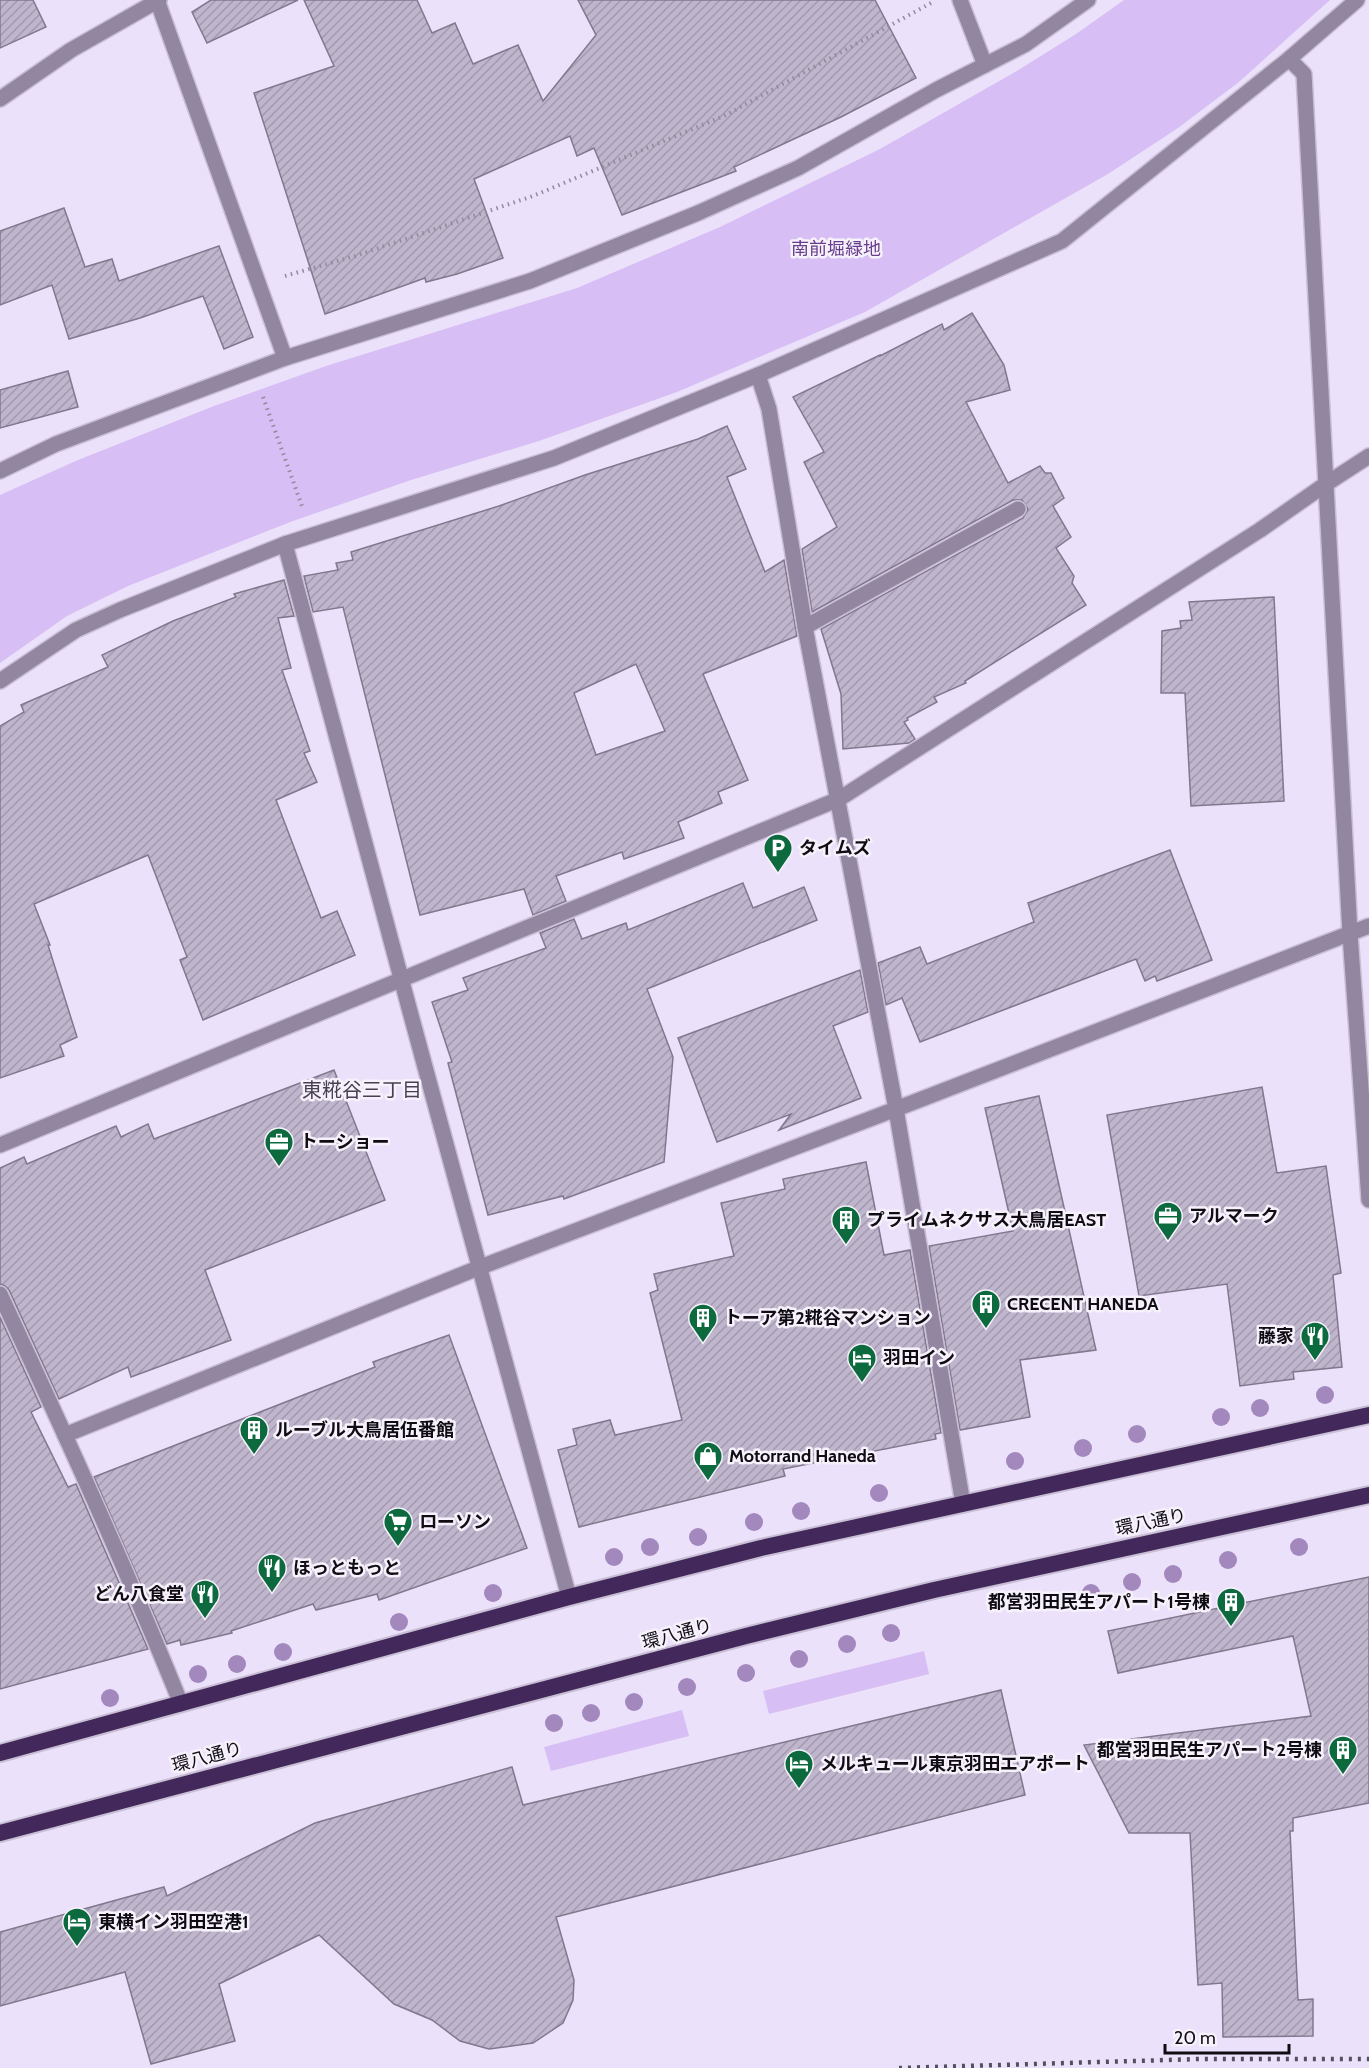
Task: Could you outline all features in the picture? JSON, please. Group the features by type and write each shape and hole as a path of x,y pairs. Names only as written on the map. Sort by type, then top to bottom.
{"highway":[{"path":"0,1753 569,1597 761,1548 1369,1415"},
{"name":"環八通り","path":"0,1833 746,1636 934,1590 1369,1495"}],"street":[{"path":"0,99 71,50 158,0 285,358"},
{"path":"960,0 986,65"},
{"path":"0,471 56,444 285,358 530,281 698,213 798,168 936,90 1026,44 1088,0"},
{"path":"0,681 76,630 120,610 285,544 554,458 758,375 1062,241 1289,59 1357,0"},
{"path":"1289,59 1304,74 1350,934 1369,1200"},
{"path":"758,375 769,409 805,627 896,1109 963,1504"},
{"path":"0,1145 839,799 1250,537 1369,456"},
{"path":"805,627 1018,508"},
{"path":"285,544 478,1268 569,1597"},
{"path":"65,1435 478,1268 1369,926"},
{"path":"0,1294 65,1435 181,1704"}],"path":[{"path":"260,284 355,256 533,196 726,115 937,0"},
{"path":"254,371 312,535"}],"green space":[{"name":"南前堀緑地","path":"1124,0 1330,0 1239,82 1178,128 1108,174 865,312 677,392 539,441 411,480 293,521 128,586 67,616 0,663 0,495 78,460 214,406 326,366 577,288 720,227 880,149 1015,72 1076,34"},
{"path":"924,1651 929,1674 769,1714 763,1691"},
{"path":"682,1710 689,1736 551,1771 544,1747"}],"building":[{"path":"0,0 33,0 46,27 0,48"},
{"path":"211,0 298,0 207,43 192,12"},
{"path":"304,0 417,0 432,33 455,23 473,64 518,45 543,101 596,35 578,0 875,0 916,78 841,117 734,167 736,171 622,215 594,148 577,156 570,136 474,179 503,258 426,282 425,278 325,314 254,93 334,66"},
{"path":"64,208 85,267 112,259 119,281 219,246 253,337 224,349 203,296 69,339 52,285 0,305 0,231"},
{"path":"972,313 1004,365 1010,390 966,402 1008,483 1040,466 1045,473 1051,473 1064,498 1053,506 1071,537 1056,548 1074,576 1072,583 1086,605 965,681 966,683 934,697 937,702 907,718 908,720 904,722 915,739 909,743 843,749 841,694 821,629 1023,518 1028,509 1022,500 1013,500 812,612 802,549 837,527 804,462 824,452 793,397 942,324 944,330"},
{"path":"68,371 78,407 0,428 0,390"},
{"path":"727,426 746,469 727,477 765,572 784,560 797,636 703,674 748,780 718,792 722,803 678,822 684,838 624,859 622,852 556,876 566,901 533,915 524,889 420,915 343,607 313,612 304,576 338,570 336,563 353,560 351,552 499,506 585,475 698,439","holes":["636,664 665,731 596,755 574,693"]},
{"path":"284,580 294,616 278,618 291,668 282,670 310,751 304,753 317,782 276,800 321,918 337,911 355,955 203,1020 180,960 187,957 148,855 34,904 50,945 48,945 77,1037 60,1045 64,1056 0,1078 0,726 24,712 21,705 108,667 102,655 173,621 236,597 234,594"},
{"path":"1274,597 1284,801 1191,806 1185,693 1161,693 1162,631 1181,628 1180,621 1192,620 1189,602"},
{"path":"1170,850 1212,960 1157,981 1155,976 1145,981 1136,959 920,1042 902,998 886,1005 878,963 920,947 927,964 1034,922 1028,903"},
{"path":"743,883 753,908 804,887 817,920 647,989 673,1057 664,1162 564,1199 563,1196 488,1215 448,1063 452,1062 432,1002 468,990 463,978 546,948 540,933 574,919 582,939 626,923 628,930"},
{"path":"860,970 868,1012 833,1026 861,1098 779,1130 791,1114 717,1142 678,1038"},
{"path":"334,1070 385,1200 205,1270 231,1340 131,1377 128,1367 59,1399 9,1290 0,1284 0,1168 24,1157 27,1164 116,1126 121,1137 148,1124 154,1139"},
{"path":"1262,1087 1277,1173 1326,1166 1341,1273 1333,1275 1342,1367 1293,1372 1294,1379 1240,1386 1227,1284 1139,1296 1107,1115"},
{"path":"1039,1096 1096,1350 1020,1360 1030,1417 960,1430 929,1246 1013,1231 985,1108"},
{"path":"866,1162 884,1255 910,1250 941,1433 935,1434 936,1439 783,1469 785,1476 579,1527 558,1450 577,1445 573,1429 610,1420 615,1435 682,1420 650,1293 658,1290 654,1274 734,1256 721,1203 785,1189 783,1179"},
{"path":"0,1317 41,1407 31,1412 68,1487 76,1484 148,1649 0,1689"},
{"path":"449,1335 527,1548 379,1600 377,1594 316,1610 313,1604 231,1631 232,1633 181,1645 180,1640 167,1644 94,1477 375,1367 373,1362"},
{"path":"1369,1577 1369,1803 1293,1818 1293,1831 1290,1831 1298,2000 1313,1999 1313,2036 1223,2037 1222,1983 1198,1985 1190,1833 1129,1833 1084,1745 1311,1716 1293,1636 1118,1673 1108,1631"},
{"path":"1001,1690 1025,1795 556,1917 574,1980 573,2000 563,2023 533,2043 489,2049 460,2041 432,2020 394,2004 319,1935 219,1984 235,2041 151,2064 125,1972 0,2006 0,1932 164,1887 167,1896 315,1823 512,1767 523,1805"}],"railway":[{"path":"899,2068 1200,2059 1369,2059"}],"place":[{"name":"タイムズ","path":"778,874"},
{"name":"トーショー","path":"279,1168"},
{"name":"アルマーク","path":"1168,1242"},
{"name":"プライムネクサス大鳥居EAST","path":"846,1246"},
{"name":"CRECENT HANEDA","path":"986,1330"},
{"name":"トーア第2糀谷マンション","path":"703,1344"},
{"name":"藤家","path":"1315,1362"},
{"name":"羽田イン","path":"862,1384"},
{"name":"ルーブル大鳥居伍番館","path":"254,1456"},
{"name":"Motorrand Haneda","path":"708,1482"},
{"name":"ローソン","path":"398,1548"},
{"name":"ほっともっと","path":"272,1594"},
{"name":"どん八食堂","path":"205,1620"},
{"name":"都営羽田民生アパート1号棟","path":"1231,1628"},
{"name":"都営羽田民生アパート2号棟","path":"1343,1776"},
{"name":"メルキュール東京羽田エアポート","path":"799,1790"},
{"name":"東横イン羽田空港1","path":"77,1948"}],"district":[{"name":"東糀谷三丁目","path":"362,1090"}]}
